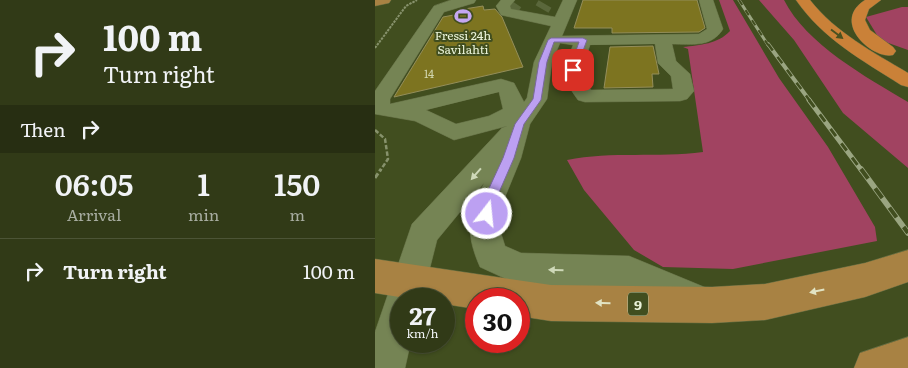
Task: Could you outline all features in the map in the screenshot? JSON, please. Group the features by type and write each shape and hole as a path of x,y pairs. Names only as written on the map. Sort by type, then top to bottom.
{"highway":[{"path":"803,0 810,10 834,32 908,81"},
{"path":"874,0 865,5 858,13 857,23 864,34 877,45 908,63"}],"main road":[{"path":"375,2 384,0"},
{"name":"9","path":"455,298 551,303 703,305 765,302 865,280 908,266"},
{"name":"9","path":"375,276 393,288"},
{"path":"875,368 908,357"}],"street":[{"path":"469,0 447,5 439,10 380,99 379,106 383,110 420,116 454,132 505,118 513,111 524,110"},
{"path":"551,40 701,39 711,35 715,29 706,0"},
{"path":"535,9 551,40 508,158 491,197 484,230 492,256 519,269 629,272 703,305"},
{"path":"583,40 573,70 573,79 585,96 679,95 684,91 680,74 667,63 663,40"},
{"path":"392,111 501,85 507,87 524,110"},
{"path":"407,288 423,234 524,110"},
{"path":"384,368 390,347"}],"path":[{"path":"375,48 405,6 417,0"},
{"path":"375,130 385,139 387,159 375,178"}],"shaded area":[{"path":"719,0 733,0 779,78 828,147 875,227 877,241 733,269 663,267 634,250 584,190 567,160 618,155 669,155 703,152 688,49 683,47 720,39 730,31"},
{"path":"759,0 784,0 794,16 822,45 874,82 908,102 908,168 843,113 794,40"},
{"path":"908,7 908,50 880,40 866,17"}],"building":[{"path":"583,0 697,0 705,28 699,32 612,33 612,28 574,28"},
{"path":"483,6 484,10 495,9 502,17 523,67 394,97 443,17 459,14 458,10"},
{"path":"653,46 659,74 652,74 653,87 604,88 610,47"}],"tunnel":[{"path":"511,9 515,3"},
{"path":"542,9 545,4"}],"railway":[{"path":"739,0 768,45"},
{"path":"768,44 810,101"},
{"path":"809,100 862,171"},
{"path":"861,169 908,233"}],"place":[{"name":"Fressi 24h Savilahti","path":"463,16"}],"route":[{"path":"487,214 491,197 508,158 519,124 537,100 543,62 551,40 583,40 573,70"}]}
